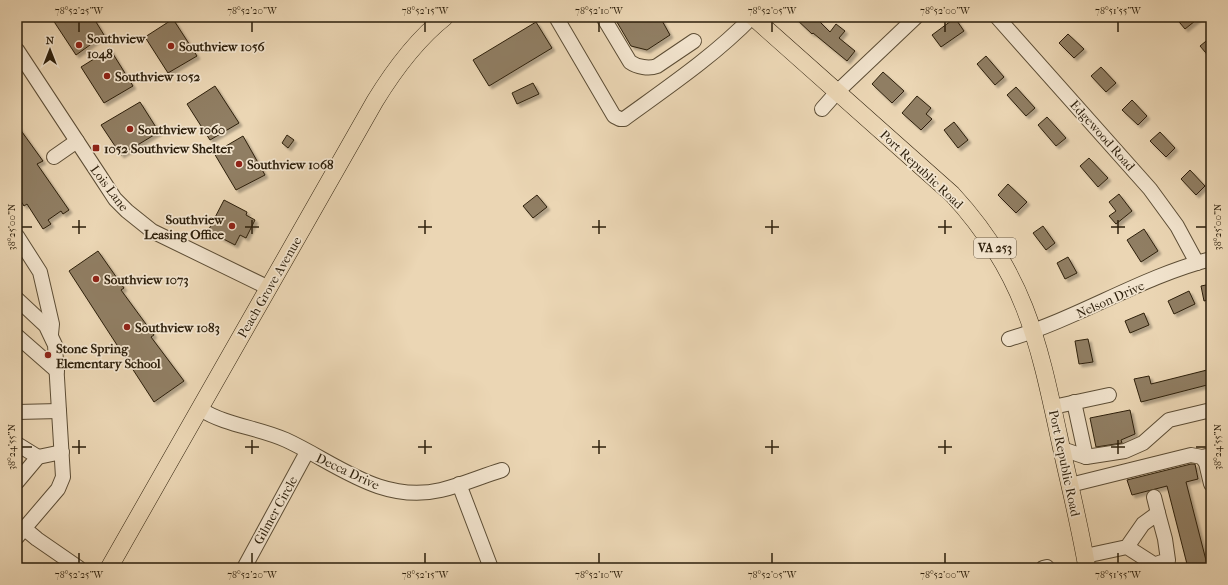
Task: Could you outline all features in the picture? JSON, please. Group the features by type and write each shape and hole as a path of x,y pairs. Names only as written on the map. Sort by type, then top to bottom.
{"main road":[{"name":"Peach Grove Avenue","path":"109,568 268,288 388,82 420,41 445,17"},
{"name":"Port Republic Road","path":"759,19 837,92 937,180 971,216 1007,268 1025,306 1043,361 1086,562"}],"street":[{"path":"556,17 615,117 624,118 670,86 738,32 759,19"},
{"path":"603,17 630,62 633,64 652,68 694,41"},
{"path":"822,109 837,92 916,17"},
{"name":"Edgewood Road","path":"997,17 1150,189 1177,226 1197,263"},
{"name":"Lois Lane","path":"17,50 115,199 143,225 268,288"},
{"path":"657,66 670,86"},
{"path":"54,157 77,141"},
{"path":"17,236 40,272 52,324 51,334"},
{"name":"Nelson Drive","path":"1009,339 1034,331 1177,270 1211,259"},
{"path":"17,300 46,326 51,334 57,356 63,477 58,489 21,533 36,539 79,568"},
{"path":"17,336 57,371"},
{"path":"1053,407 1109,395"},
{"path":"1074,402 1086,457"},
{"name":"Decca Drive","path":"200,409 231,424 281,438 364,482 387,489 410,492 442,490 502,470"},
{"path":"1062,449 1086,457 1129,450 1143,443 1169,420 1211,410"},
{"path":"17,412 59,411"},
{"path":"17,444 38,457"},
{"path":"17,482 38,457 62,452"},
{"name":"Gilmer Circle","path":"244,568 307,452"},
{"path":"1070,485 1190,455 1206,456 1206,463 1211,484"},
{"path":"459,484 491,568"},
{"path":"1127,547 1152,563 1169,564 1165,539 1154,497"},
{"path":"1086,562 1127,547 1143,524 1158,513"}],"building":[{"name":"Southview 1048","path":"51,17 93,17 104,35 76,55"},
{"path":"614,17 660,17 670,35 647,50 631,46"},
{"path":"794,17 815,17 830,32 836,24 845,31 839,38 855,51 847,61 813,33 812,34"},
{"path":"1175,17 1200,17 1185,29"},
{"path":"955,18 964,31 941,47 932,35"},
{"name":"Southview 1056","path":"173,19 197,56 168,73 145,37"},
{"path":"536,22 552,48 489,86 473,60"},
{"path":"1068,34 1084,49 1074,58 1059,43"},
{"path":"1211,37 1211,59 1200,46"},
{"name":"Southview 1052","path":"110,49 133,86 104,103 81,67"},
{"path":"986,56 1004,77 995,85 977,64"},
{"path":"1101,67 1116,83 1106,92 1091,76"},
{"path":"883,72 904,91 892,103 872,84"},
{"path":"533,83 539,94 517,104 512,93"},
{"path":"215,86 239,123 210,140 187,104"},
{"path":"1016,87 1035,108 1026,116 1007,95"},
{"path":"917,96 931,108 926,114 932,119 921,130 902,113"},
{"path":"1132,100 1147,116 1138,125 1122,110"},
{"name":"Southview 1060","path":"140,102 159,132 121,155 101,125"},
{"path":"1047,117 1066,138 1056,146 1038,125"},
{"path":"954,122 968,140 958,148 944,130"},
{"path":"17,125 43,161 37,164 69,210 63,214 61,211 48,220 51,224 43,229 27,204 24,206 17,195"},
{"path":"1160,132 1175,148 1166,157 1150,141"},
{"path":"287,135 294,140 288,148 282,143"},
{"name":"Southview 1068","path":"243,136 265,175 236,190 214,153"},
{"path":"1089,158 1108,178 1098,187 1080,166"},
{"path":"1190,170 1205,186 1196,195 1181,179"},
{"path":"1008,184 1027,202 1016,213 998,195"},
{"path":"1119,194 1132,211 1116,224 1109,216 1116,211 1109,202"},
{"path":"537,195 547,207 533,218 523,206"},
{"name":"Southview Leasing Office","path":"224,200 247,212 246,215 255,220 246,238 240,235 235,245 208,231"},
{"path":"1043,226 1055,243 1046,250 1033,233"},
{"path":"1144,229 1158,251 1141,262 1127,240"},
{"path":"98,251 124,288 121,290 154,335 151,337 184,381 154,402 69,271"},
{"path":"1068,257 1077,273 1065,279 1057,263"},
{"path":"1211,284 1211,299 1204,301 1201,286"},
{"path":"1189,291 1195,304 1174,314 1168,301"},
{"path":"1144,313 1149,325 1130,333 1125,321"},
{"path":"1088,339 1093,362 1079,364 1075,341"},
{"path":"1211,369 1211,384 1141,402 1134,379 1149,376 1151,384"},
{"path":"1130,410 1135,434 1121,440 1122,443 1096,447 1090,418"},
{"path":"1195,464 1198,479 1186,482 1208,568 1188,568 1167,486 1132,495 1127,480"}],"place":[{"name":"Southview 1048","path":"79,45"},
{"name":"Southview 1056","path":"171,46"},
{"name":"Southview 1052","path":"107,76"},
{"name":"Southview 1060","path":"130,129"},
{"name":"1052 Southview Shelter","path":"96,148"},
{"name":"Southview 1068","path":"239,164"},
{"name":"Southview Leasing Office","path":"232,226"},
{"name":"Southview 1073","path":"96,279"},
{"name":"Southview 1083","path":"127,327"},
{"name":"Stone Spring Elementary School","path":"48,355"}]}
